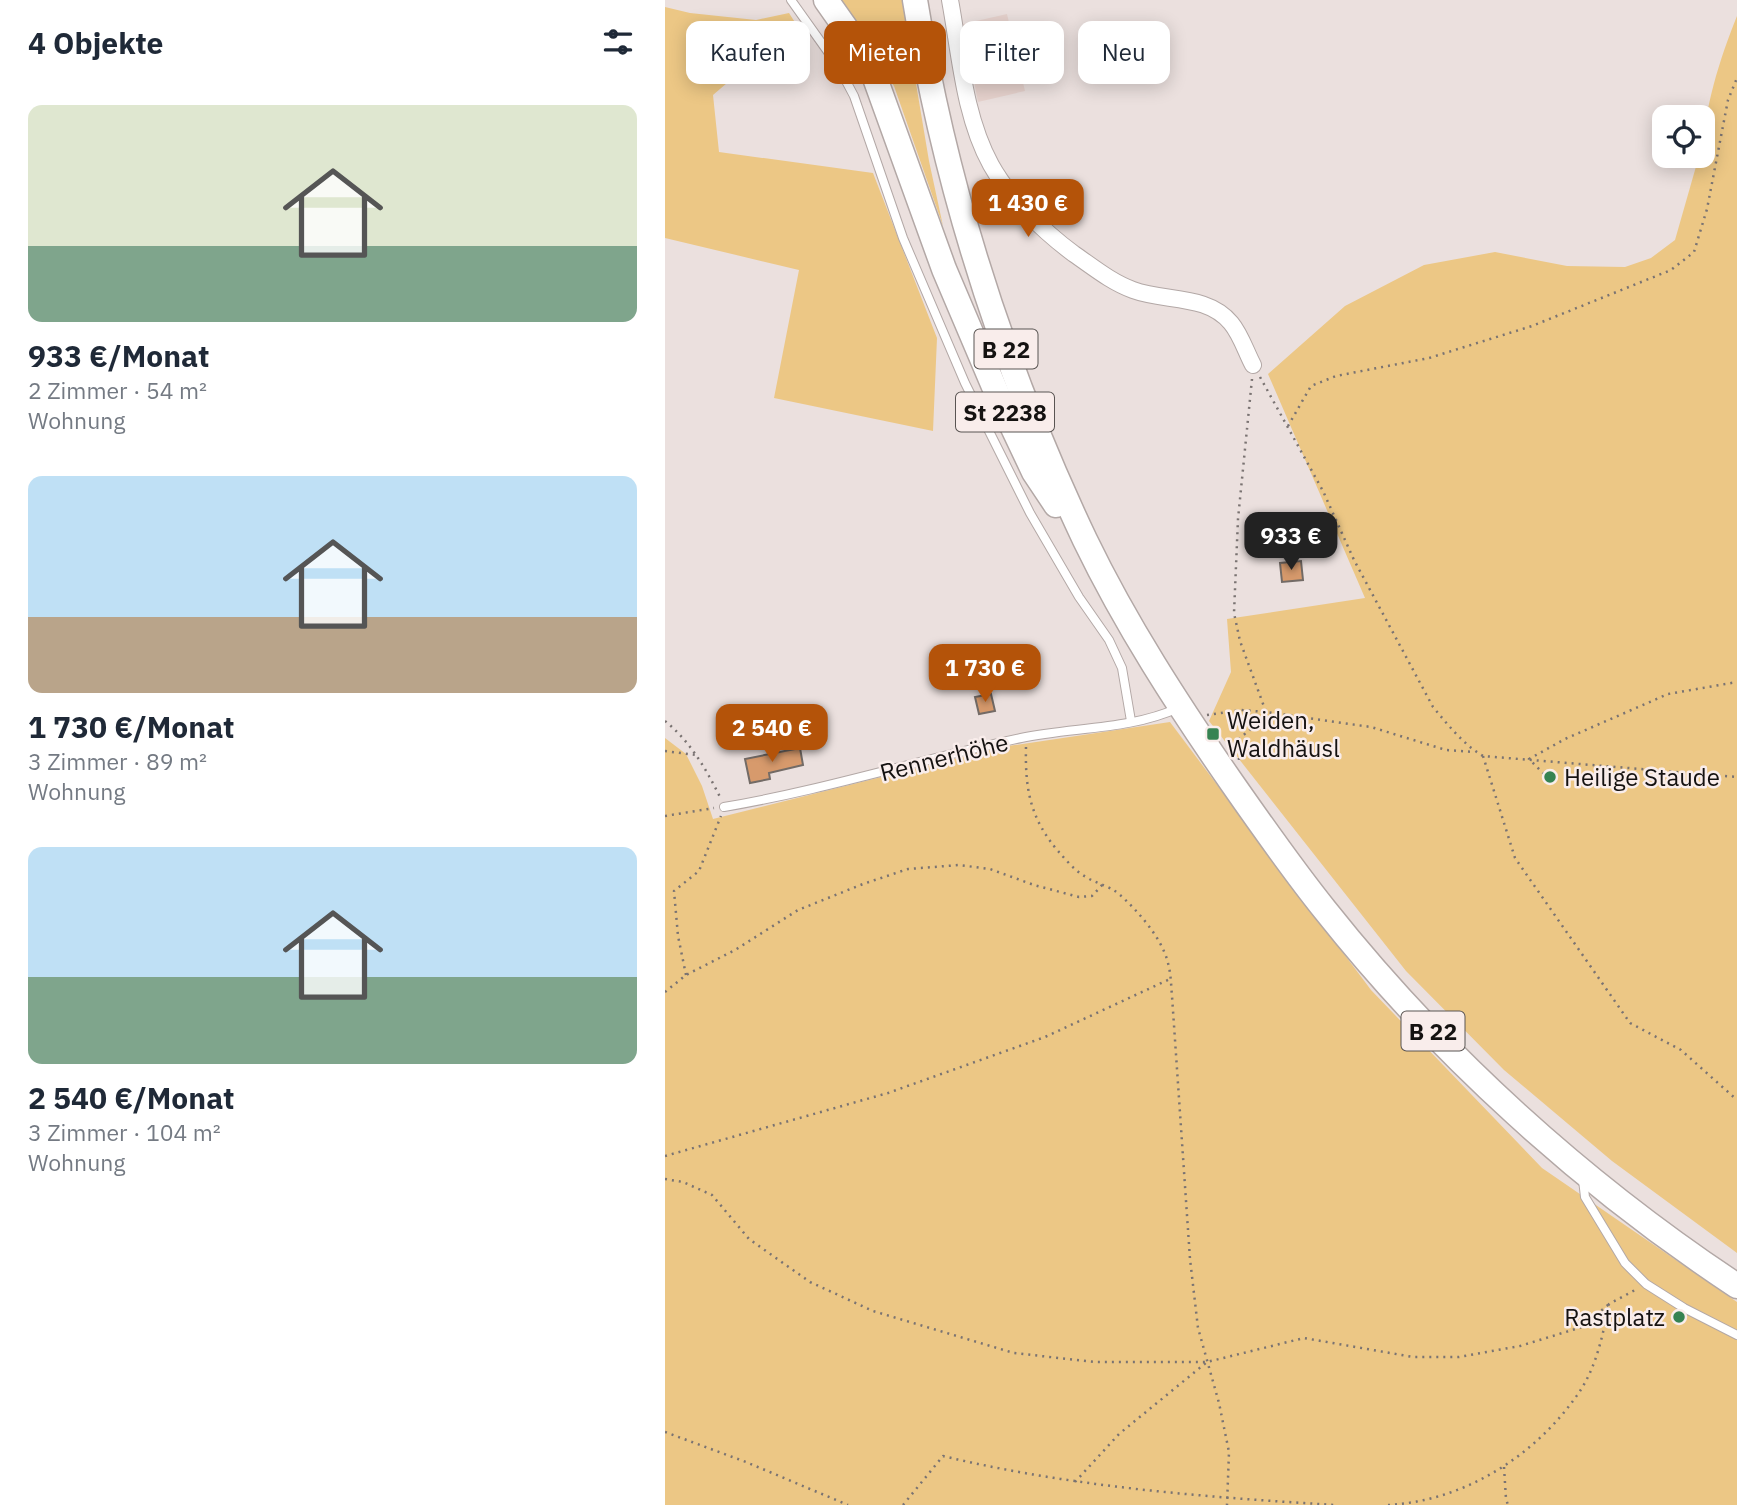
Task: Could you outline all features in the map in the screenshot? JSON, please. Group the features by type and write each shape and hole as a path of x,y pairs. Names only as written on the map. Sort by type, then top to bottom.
{"main road":[{"name":"St 2238","path":"826,0 857,44 875,78 944,269 997,396 1048,495 1087,543"},
{"name":"B 22","path":"915,0 923,54 982,284 1032,418 1087,543 1129,622 1185,713 1279,851 1327,912 1385,979 1488,1088 1644,1220 1737,1286"}],"street":[{"path":"950,0 975,124 990,163 1003,184 1056,240 1109,279 1131,290 1205,304 1218,310 1232,324 1253,365"}],"lane":[{"path":"791,0 838,66 854,96 903,238 965,383 1030,513 1113,649 1122,668 1131,722"},
{"name":"Rennerhöhe","path":"724,807 782,797 1026,737 1185,713"},
{"path":"1582,1170 1585,1197 1625,1263 1646,1284 1684,1308 1737,1335"}],"path":[{"path":"1288,426 1311,386 1336,376 1429,358 1532,326 1671,270 1694,252 1707,209 1728,100 1737,78"},
{"path":"1253,365 1323,491 1354,560 1433,707 1475,752 1483,757 1737,777"},
{"path":"1240,764 1238,740 1265,716 1266,712 1240,642 1234,613 1238,519 1253,365"},
{"path":"1529,760 1565,739 1668,694 1737,682"},
{"path":"1185,713 1241,710 1266,712 1371,727 1446,750 1475,752"},
{"path":"665,721 696,755 724,807 699,871 674,891 685,975"},
{"path":"1026,737 1025,775 1032,811 1043,834 1068,862 1086,877 1104,884 1118,894 1140,916 1161,945 1168,962 1190,1259 1198,1328 1219,1402 1229,1452 1227,1505"},
{"path":"665,751 696,755"},
{"path":"1483,757 1515,858 1630,1023 1681,1049 1737,1100"},
{"path":"1529,760 1544,774"},
{"path":"665,816 724,807"},
{"path":"665,992 685,975 735,950 798,910 908,869 958,864 990,869 1034,886 1079,897 1092,896 1104,884"},
{"path":"665,1156 914,1084 1045,1037 1170,979"},
{"path":"665,1179 683,1182 712,1195 749,1239 810,1282 873,1311 1014,1353 1095,1362 1207,1362 1304,1338 1413,1357 1459,1357 1520,1346 1582,1327 1609,1304 1646,1284"},
{"path":"1388,1505 1415,1503 1468,1488 1504,1465 1548,1430 1581,1390 1601,1345 1609,1304"},
{"path":"1075,1482 1119,1434 1207,1362"},
{"path":"665,1432 746,1462 848,1505"},
{"path":"903,1505 943,1456 993,1468 1075,1482 1227,1499 1335,1505"},
{"path":"1504,1465 1508,1505"}],"shaded area":[{"path":"833,0 902,0 906,21 848,21"},
{"path":"665,7 690,13 756,20 789,13 794,21 686,21 686,84 726,84 713,95 719,152 873,173 937,338 933,431 774,398 799,270 665,238"},
{"path":"1007,14 1009,21 976,21"},
{"path":"1737,16 1737,1253 1612,1161 1504,1070 1406,971 1209,721 1231,672 1227,619 1365,598 1268,374 1345,306 1424,265 1495,252 1567,266 1625,267 1651,258 1675,240 1696,168 1715,168 1715,105 1710,105"},
{"path":"893,84 916,84 943,226"},
{"path":"975,84 1023,84 1025,91 978,102"},
{"path":"1170,722 1371,990 1542,1168 1737,1302 1737,1505 665,1505 665,738 686,754 702,786 713,819 1002,747"}],"building":[{"path":"1301,561 1303,580 1282,582 1280,563"},
{"path":"991,694 995,711 979,714 975,697"},
{"path":"800,748 803,765 769,773 770,779 750,783 745,759"}],"place":[{"name":"Weiden, Waldhäusl","path":"1213,734"},
{"name":"Heilige Staude","path":"1550,777"},
{"name":"Rastplatz","path":"1679,1317"}]}
